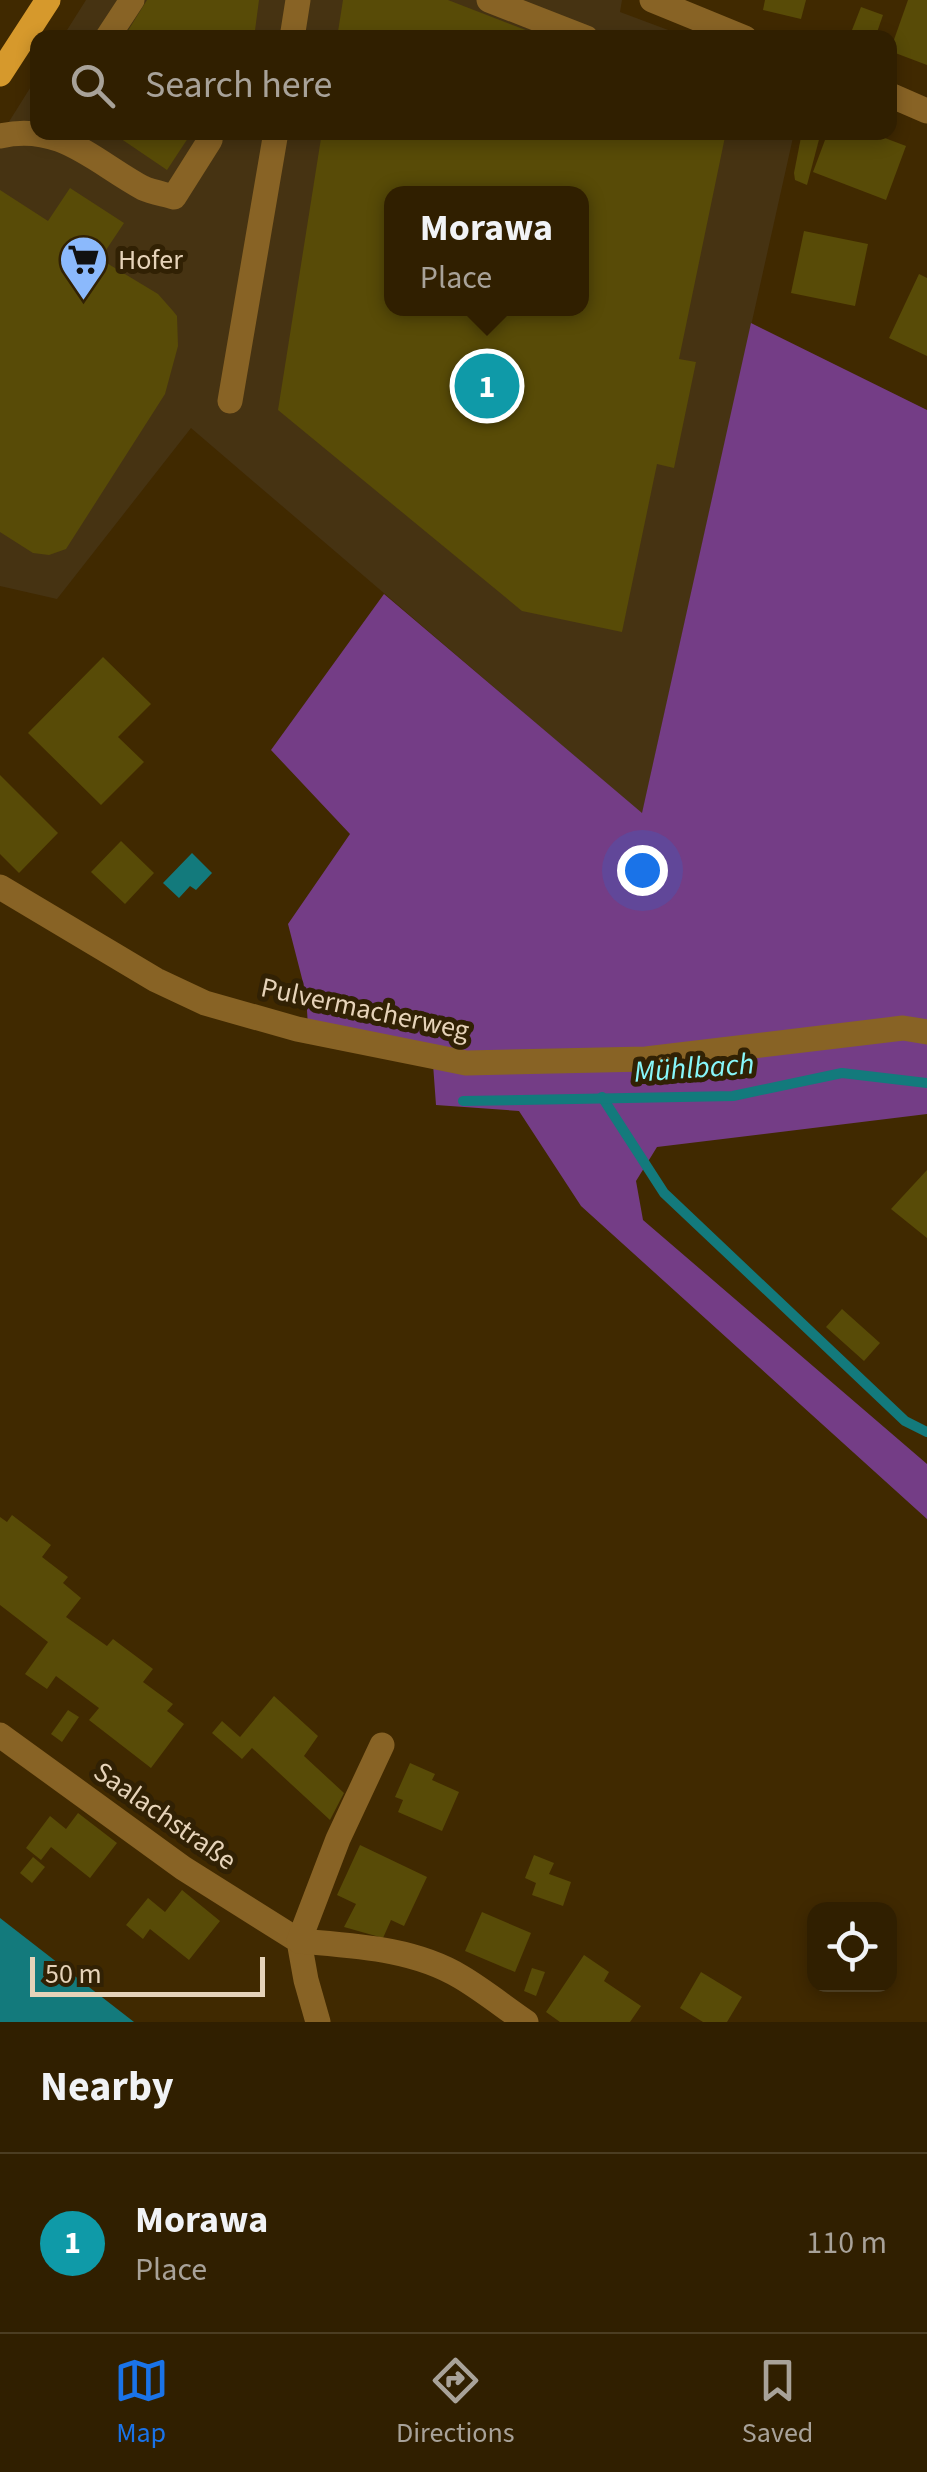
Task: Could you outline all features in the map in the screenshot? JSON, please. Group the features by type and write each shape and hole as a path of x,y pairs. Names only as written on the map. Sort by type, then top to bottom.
{"main road":[{"path":"0,74 48,0"}],"street":[{"path":"112,30 132,0"},
{"path":"293,30 298,0"},
{"path":"489,0 566,30"},
{"path":"652,0 726,30"},
{"path":"897,98 927,111"},
{"path":"0,136 30,133"},
{"path":"60,140 86,151 146,189 174,197 210,140"},
{"path":"230,401 275,140"},
{"name":"Pulvermacherweg","path":"0,888 156,980 206,1002 297,1029 466,1063 646,1059 903,1028 927,1032"},
{"name":"Saalachstraße","path":"0,1735 183,1868 299,1941 371,1947 416,1957 458,1975 526,2022"},
{"path":"318,2022 299,1941 338,1839 382,1745"}],"shaded area":[{"path":"86,0 622,0 620,12 668,30 67,30"},
{"path":"30,88 30,140 792,140 642,814 191,428 57,599 0,586 0,136"},
{"path":"751,323 927,410 927,1114 657,1147 636,1181 643,1220 927,1464 927,1519 581,1206 519,1111 436,1105 433,1064 309,1043 306,994 288,924 350,834 271,750 384,594 642,813"}],"water":[{"path":"192,853 212,873 196,890 190,886 179,898 163,883"},
{"path":"0,1918 134,2022 0,2022"}],"building":[{"path":"147,0 259,0 255,30 128,30"},
{"path":"343,0 448,0 526,30 338,30"},
{"path":"765,0 806,0 801,19 763,10"},
{"path":"908,0 927,0 927,65 897,54 897,31"},
{"path":"861,7 883,15 878,30 852,30"},
{"path":"123,140 187,140 167,170"},
{"path":"321,140 724,140 679,359 696,362 674,468 657,464 622,632 522,611 278,410"},
{"path":"800,140 819,140 807,185 795,180"},
{"path":"825,140 890,140 906,146 886,200 813,172"},
{"path":"70,188 124,223 100,259 158,294 177,316 178,346 165,394 66,549 49,555 33,553 0,532 0,190 48,221"},
{"path":"804,231 868,244 855,306 791,293"},
{"path":"919,274 927,278 927,356 889,338"},
{"path":"103,657 151,704 118,737 144,762 101,805 28,733"},
{"path":"0,775 58,833 19,873 0,854"},
{"path":"121,841 154,873 125,904 91,872"},
{"path":"927,1170 927,1238 891,1209"},
{"path":"842,1309 880,1343 864,1361 826,1327"},
{"path":"12,1515 51,1545 42,1557 68,1577 63,1583 81,1598 66,1617 107,1646 113,1639 153,1669 143,1682 173,1704 167,1711 184,1724 151,1768 89,1720 99,1708 56,1676 47,1689 25,1674 48,1642 0,1605 0,1517 7,1522"},
{"path":"274,1696 318,1736 304,1756 344,1793 330,1820 252,1748 242,1759 212,1733 222,1721 240,1737"},
{"path":"68,1710 79,1717 62,1742 51,1734"},
{"path":"410,1763 435,1774 432,1780 459,1792 442,1831 398,1812 403,1800 395,1797"},
{"path":"78,1813 117,1843 90,1878 51,1847 41,1860 26,1848 50,1816 66,1829"},
{"path":"360,1845 427,1877 404,1926 391,1920 383,1938 344,1927 356,1904 337,1895"},
{"path":"534,1855 554,1863 549,1874 571,1882 563,1906 532,1895 536,1883 525,1878"},
{"path":"33,1857 45,1867 32,1883 20,1873"},
{"path":"182,1890 220,1921 189,1960 150,1929 143,1939 126,1925 148,1898 165,1912"},
{"path":"482,1912 531,1933 515,1972 465,1951"},
{"path":"584,1955 609,1972 604,1981 641,2006 630,2022 560,2022 546,2012"},
{"path":"532,1968 545,1972 536,1996 524,1991"},
{"path":"701,1972 742,1997 727,2022 703,2022 680,2008"}],"waterway":[{"name":"Mühlbach","path":"463,1101 733,1096 842,1073 927,1083"},
{"path":"602,1097 664,1193 905,1421 927,1432"}],"place":[{"name":"Hofer","path":"83,302"},
{"name":"Morawa","path":"487,386"}]}
